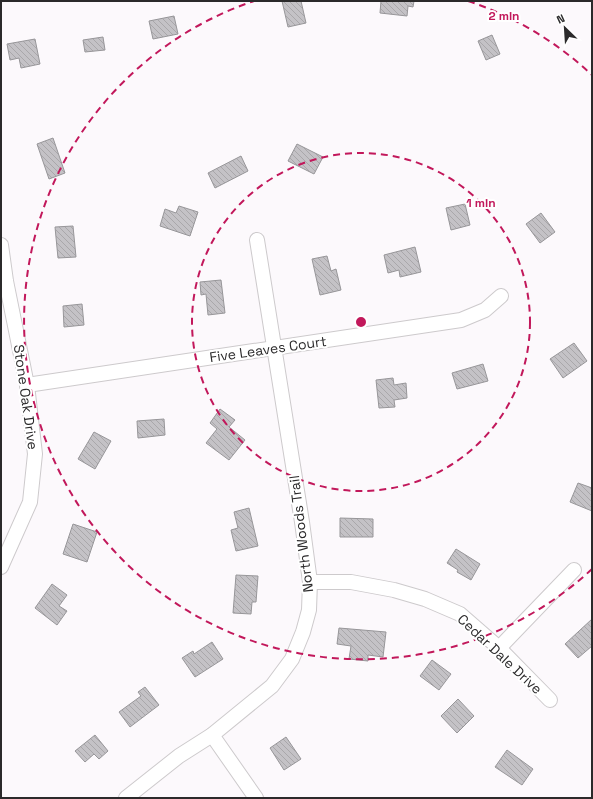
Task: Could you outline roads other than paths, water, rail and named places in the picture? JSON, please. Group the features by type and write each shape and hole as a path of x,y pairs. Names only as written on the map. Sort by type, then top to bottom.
{"street":[{"name":"North Woods Trail","path":"126,798 179,756 212,735 272,686 292,659 303,632 309,610 310,582 257,240"},
{"name":"Stone Oak Drive","path":"1,245 6,281 27,385 35,454 30,502 1,567"},
{"name":"Five Leaves Court","path":"27,385 460,320 485,310 501,296"},
{"path":"499,648 574,570"},
{"name":"Cedar Dale Drive","path":"310,582 351,582 394,590 425,599 460,614 499,648 550,700"},
{"path":"212,735 256,798"}]}
